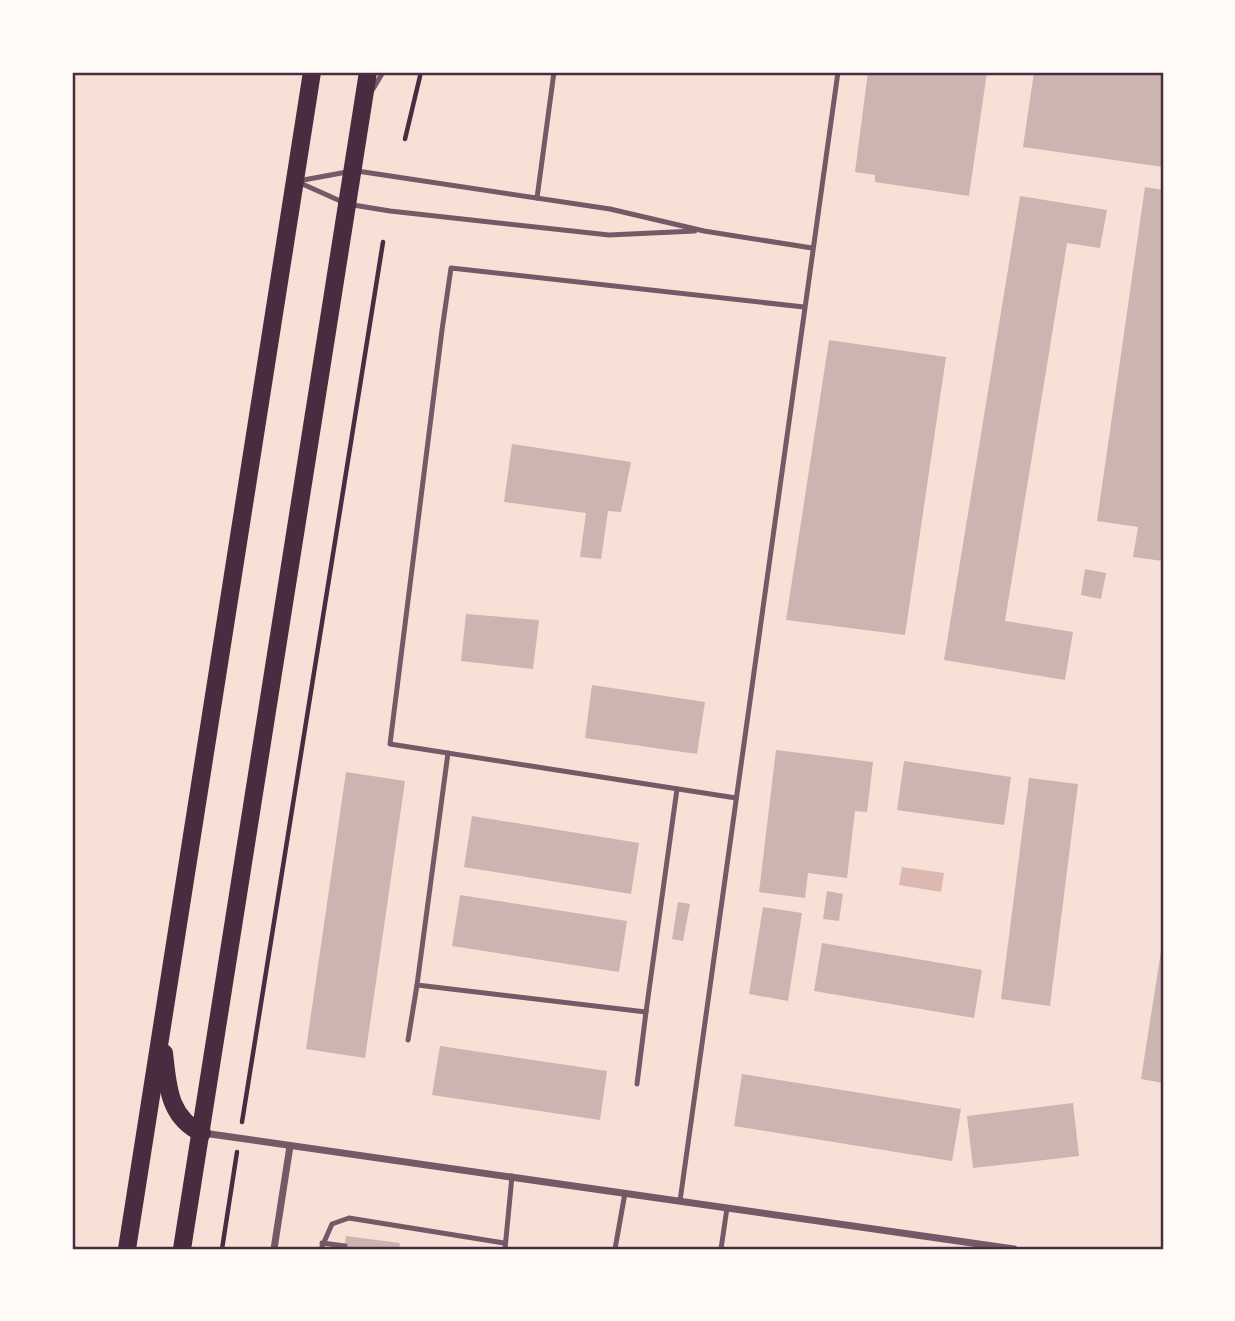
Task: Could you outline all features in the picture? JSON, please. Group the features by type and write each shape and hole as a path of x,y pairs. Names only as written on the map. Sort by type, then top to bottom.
{"main road":[{"path":"127,1249 312,72"},
{"path":"182,1249 368,72"},
{"path":"161,1035 173,1106 184,1123 202,1133"}],"street":[{"path":"202,1133 512,1175 625,1194 1014,1249"},
{"path":"274,1249 290,1146"}],"lane":[{"path":"362,107 383,72"},
{"path":"537,198 554,72"},
{"path":"680,1201 838,72"},
{"path":"295,181 353,171 610,209 704,231 812,248"},
{"path":"295,181 347,204 608,234 704,231"},
{"path":"736,798 390,744 451,268 804,307"},
{"path":"408,1040 448,753"},
{"path":"637,1084 677,789"},
{"path":"417,985 646,1012"},
{"path":"345,1246 322,1246 332,1224 349,1218 505,1246 512,1175"},
{"path":"615,1249 625,1194"},
{"path":"721,1249 727,1208"}],"path":[{"path":"405,139 421,72"},
{"path":"222,1249 383,242"}],"shaded area":[{"path":"902,867 944,873 941,892 899,885"}],"building":[{"path":"868,72 987,72 969,196 875,182 875,175 855,172"},
{"path":"1034,72 1163,72 1163,167 1023,147"},
{"path":"1145,187 1163,190 1163,561 1133,557 1138,527 1097,521"},
{"path":"1020,196 1107,210 1100,248 1067,243 1005,621 1073,632 1065,680 944,660"},
{"path":"829,340 946,357 905,635 786,620"},
{"path":"512,444 631,462 621,512 608,511 601,559 580,557 586,513 504,502"},
{"path":"1085,569 1106,573 1101,599 1081,595"},
{"path":"466,614 539,620 533,669 461,661"},
{"path":"592,685 705,702 697,754 585,738"},
{"path":"776,750 873,762 867,812 855,811 847,878 808,873 805,898 759,892"},
{"path":"904,761 1011,777 1004,825 897,810"},
{"path":"346,772 405,781 365,1058 306,1049"},
{"path":"1029,778 1078,784 1050,1006 1001,999"},
{"path":"472,816 639,843 631,894 464,867"},
{"path":"827,891 843,894 839,921 823,919"},
{"path":"460,895 627,921 619,972 452,946"},
{"path":"678,902 690,904 683,941 672,939"},
{"path":"763,907 802,913 788,1001 749,994"},
{"path":"822,943 982,970 974,1018 814,991"},
{"path":"1163,945 1163,1083 1141,1079"},
{"path":"440,1046 607,1071 600,1120 432,1095"},
{"path":"742,1074 961,1109 952,1161 734,1126"},
{"path":"1073,1103 1079,1156 973,1168 967,1116"},
{"path":"346,1236 400,1243 399,1249 344,1249"}]}
